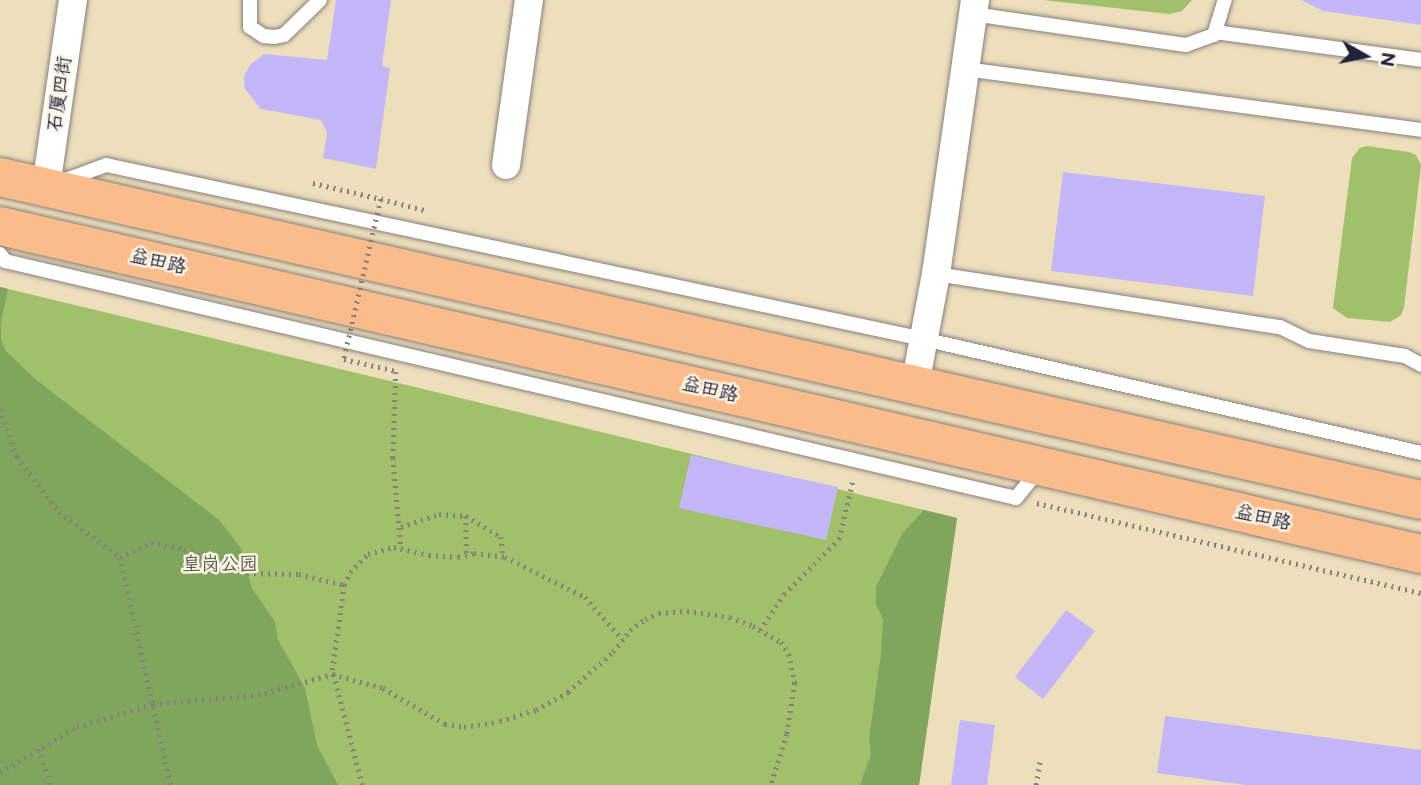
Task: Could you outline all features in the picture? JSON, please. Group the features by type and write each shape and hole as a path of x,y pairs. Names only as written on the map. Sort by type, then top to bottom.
{"main road":[{"path":"0,177 1421,500"},
{"name":"益田路","path":"0,226 284,309 1042,467 1421,554"}],"street":[{"name":"石厦四街","path":"46,187 73,0"},
{"path":"506,165 529,0"},
{"path":"915,385 936,274 974,7"}],"lane":[{"path":"250,0 250,27 264,36 274,37 284,35 320,0"},
{"path":"974,7 1186,45 1214,35 1225,0"},
{"path":"1215,32 1421,60"},
{"path":"965,69 1421,130"},
{"path":"46,187 106,165 923,340 1421,453"},
{"path":"0,254 5,261 284,309 1016,498 1042,467"},
{"path":"936,274 1280,327 1309,341 1405,356 1421,365"}],"path":[{"path":"313,183 381,199 344,359 396,371 393,458 401,548"},
{"path":"0,409 17,457 59,512 120,557 171,785"},
{"path":"761,630 784,594 839,539 853,479"},
{"path":"1016,498 1421,593"},
{"path":"401,527 439,514 466,516 502,537 503,557"},
{"path":"466,516 467,555"},
{"path":"120,557 152,543 184,549 247,573 299,574 344,585"},
{"path":"362,785 333,674 344,585 350,572 368,554 383,548 401,548 429,555 503,557 585,597 623,640"},
{"path":"0,772 76,727 153,704 258,695 333,674 383,688 445,724 483,725 536,710 568,692 645,618 671,611 704,612 730,617 781,642 789,654 795,683 787,734 771,785"},
{"path":"39,749 51,785"},
{"path":"1037,785 1040,761"}],"green space":[{"path":"1043,0 1192,0 1182,11 1169,14"},
{"path":"1367,146 1409,152 1416,155 1421,165 1404,307 1401,315 1390,322 1347,318 1333,308 1352,158 1360,148"},
{"name":"皇岗公园","path":"0,287 957,518 919,785 0,785"},
{"path":"0,287 8,289 1,323 1,339 6,351 35,379 218,519 241,548 252,588 275,622 278,640 305,688 317,745 338,785 0,785"},
{"path":"924,510 957,518 919,785 860,785 871,754 869,739 881,654 883,619 876,604 876,587 902,534"}],"building":[{"path":"336,0 391,0 382,66 390,68 376,169 323,158 327,132 321,120 261,109 245,89 244,76 250,65 264,54 327,60"},
{"path":"1301,0 1421,0 1421,25 1323,11"},
{"path":"1063,172 1265,196 1253,296 1051,271"},
{"path":"691,455 838,487 826,540 679,508"},
{"path":"1066,610 1095,631 1043,699 1015,677"},
{"path":"1165,716 1421,750 1421,785 1245,785 1157,773"},
{"path":"960,720 995,725 987,785 951,785"}]}
